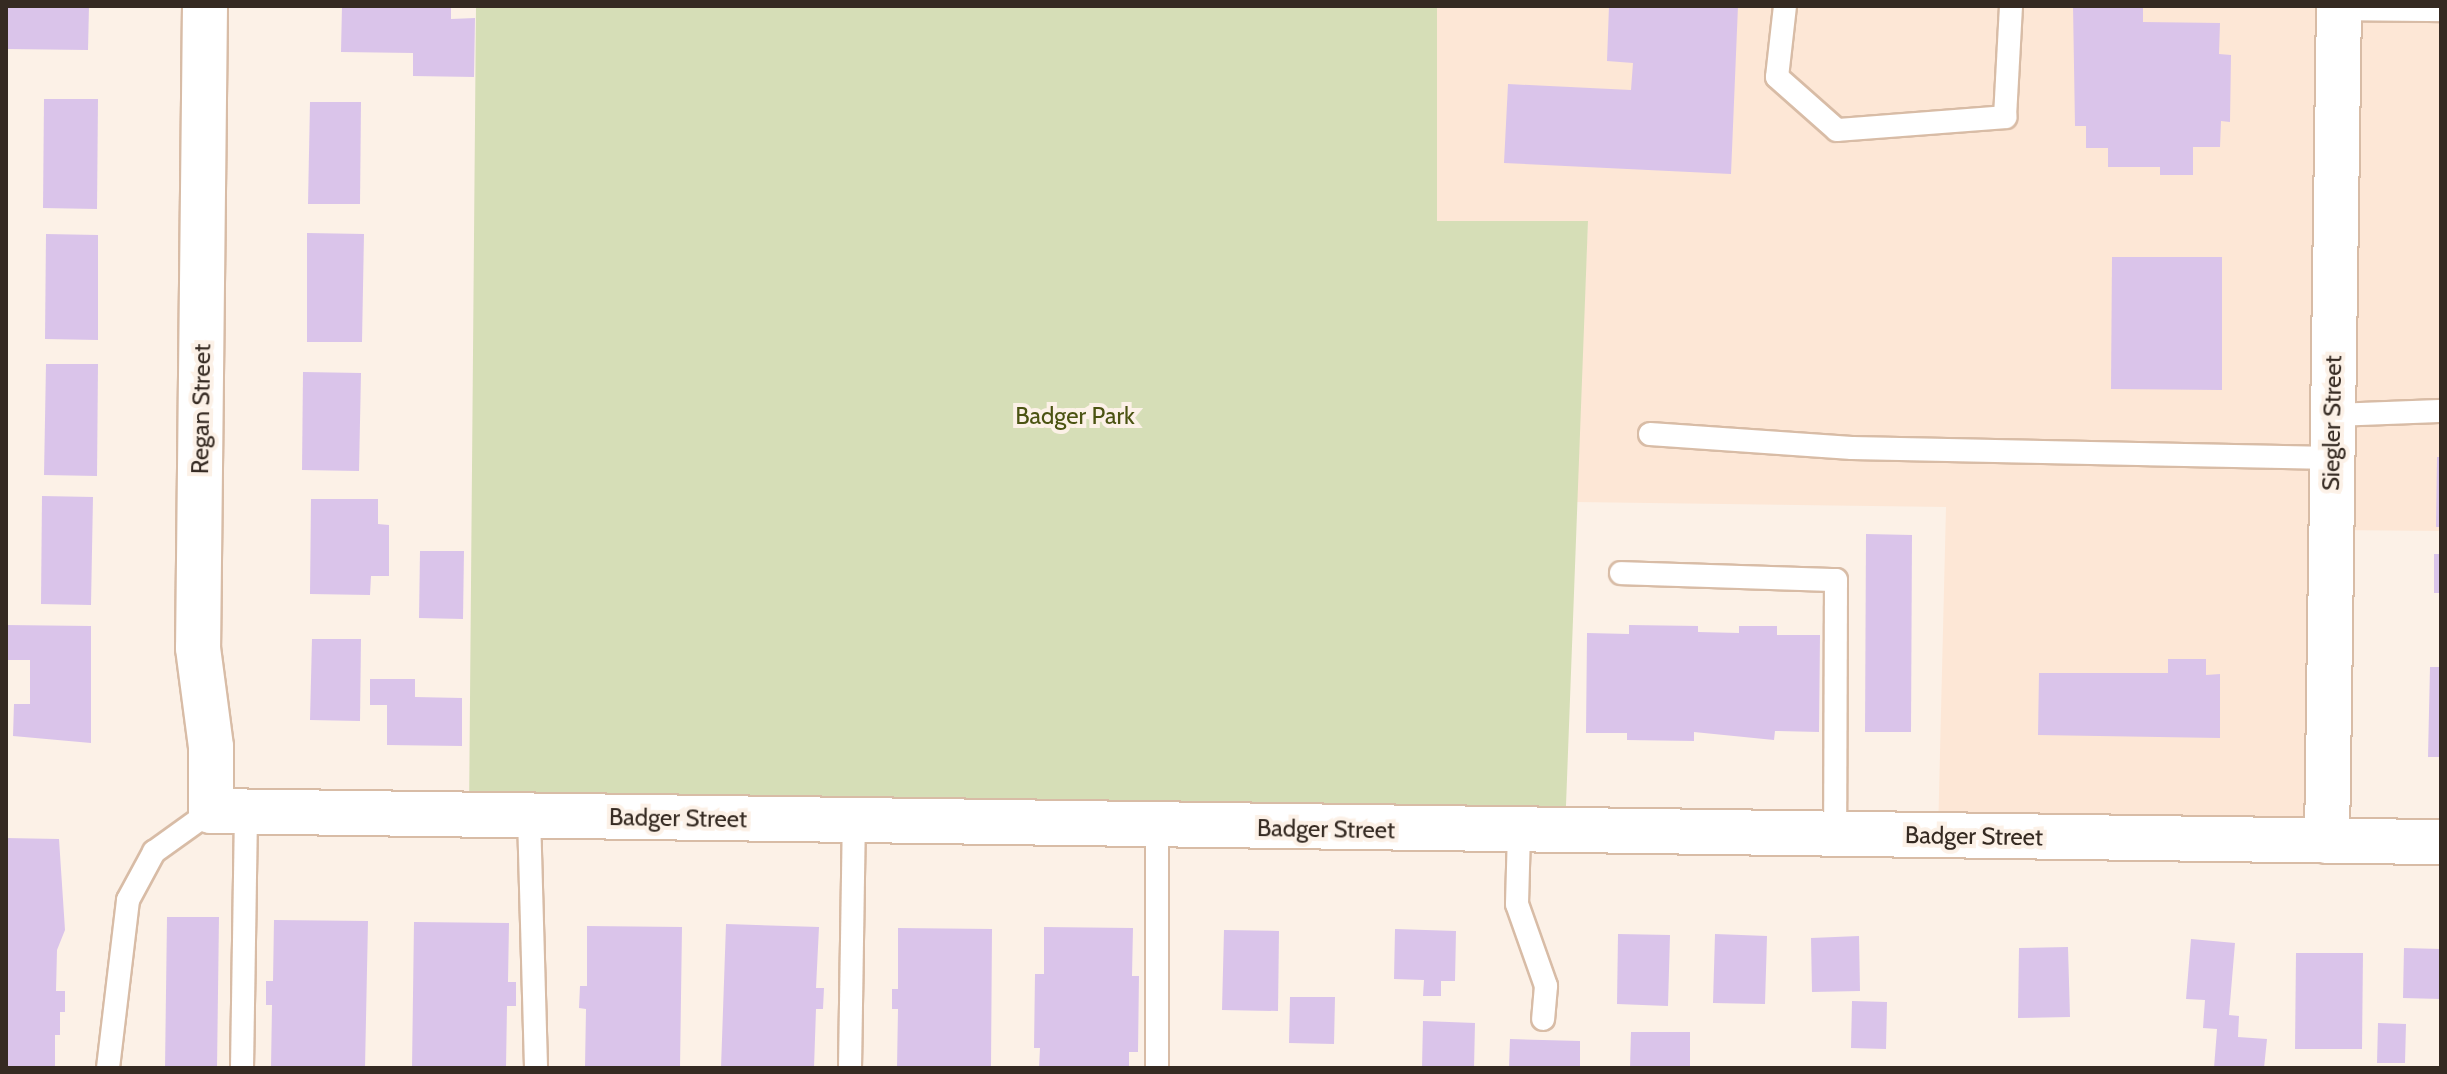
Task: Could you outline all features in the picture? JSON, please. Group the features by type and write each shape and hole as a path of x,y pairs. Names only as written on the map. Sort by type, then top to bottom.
{"street":[{"name":"Regan Street","path":"205,6 198,648 211,747 228,811"},
{"name":"Siegler Street","path":"2327,841 2339,7"},
{"name":"Badger Street","path":"228,811 1519,832 2441,842"}],"lane":[{"path":"1785,6 1777,77 1837,130 2005,117 2011,6"},
{"path":"2339,7 2441,10"},
{"path":"2332,415 2441,411"},
{"path":"1650,434 1852,448 2332,458"},
{"path":"1621,573 1836,580 1835,834"},
{"path":"108,1068 128,900 154,852 228,811 242,1068"},
{"path":"529,816 536,1068"},
{"path":"850,1068 854,821"},
{"path":"1157,826 1157,1068"},
{"path":"1519,832 1517,904 1546,986 1543,1019"}],"shaded area":[{"path":"1437,6 2441,6 2441,531 2331,530 2327,841 1938,835 1946,507 1575,502 1588,221 1437,221"}],"green space":[{"name":"Badger Park","path":"476,6 1437,6 1437,221 1588,221 1565,832 469,815"}],"building":[{"path":"6,6 89,6 88,50 6,49"},
{"path":"342,6 451,6 451,19 475,18 474,77 413,76 413,53 341,52"},
{"path":"1609,6 1738,6 1731,174 1504,163 1508,84 1631,90 1633,63 1607,61"},
{"path":"2073,6 2143,6 2143,22 2220,23 2219,54 2231,55 2230,122 2221,121 2220,147 2193,147 2193,175 2160,175 2160,167 2108,167 2108,148 2086,148 2086,126 2075,126"},
{"path":"44,99 98,99 97,209 43,208"},
{"path":"310,102 361,102 360,204 308,204"},
{"path":"307,233 364,234 362,342 307,342"},
{"path":"46,234 98,235 98,340 45,339"},
{"path":"2112,257 2222,257 2222,390 2111,389"},
{"path":"46,364 98,364 97,476 44,475"},
{"path":"303,372 361,373 359,471 302,470"},
{"path":"2437,457 2441,457 2441,527 2436,527"},
{"path":"42,496 93,497 91,605 41,604"},
{"path":"311,499 378,499 378,524 389,525 389,576 371,576 370,595 310,594"},
{"path":"1866,534 1912,535 1911,732 1865,732"},
{"path":"420,551 464,551 463,619 419,618"},
{"path":"2434,554 2441,554 2441,593 2434,593"},
{"path":"6,625 91,626 91,743 13,736 14,704 30,704 30,660 6,660"},
{"path":"1629,625 1698,626 1698,632 1739,633 1739,626 1777,626 1777,635 1820,635 1819,732 1775,731 1774,740 1694,732 1694,741 1627,740 1627,733 1586,733 1587,633 1629,634"},
{"path":"312,639 361,639 360,721 310,720"},
{"path":"2168,659 2206,659 2206,675 2220,674 2220,738 2038,735 2039,673 2168,673"},
{"path":"2430,667 2441,667 2441,757 2428,757"},
{"path":"370,679 415,679 415,697 462,698 462,746 387,745 387,705 370,705"},
{"path":"6,838 59,839 65,930 57,950 56,991 65,991 65,1012 60,1012 60,1035 55,1035 55,1068 6,1068"},
{"path":"167,917 219,917 217,1068 165,1068"},
{"path":"274,920 368,921 365,1068 271,1068 272,1005 266,1005 266,981 273,981"},
{"path":"414,922 509,923 508,982 516,982 516,1006 507,1006 506,1068 412,1068"},
{"path":"726,924 819,927 816,988 824,988 823,1009 816,1009 814,1068 721,1068"},
{"path":"587,926 682,927 680,1068 585,1067 586,1009 579,1008 580,986 587,986"},
{"path":"1044,927 1133,928 1132,976 1139,976 1138,1052 1129,1052 1129,1068 1039,1068 1040,1048 1034,1048 1035,974 1044,974"},
{"path":"898,928 992,929 991,1068 897,1068 898,1009 892,1009 892,989 898,989"},
{"path":"1395,929 1456,931 1455,981 1441,981 1441,996 1423,996 1424,980 1394,979"},
{"path":"1224,930 1279,931 1278,1011 1222,1010"},
{"path":"1618,934 1670,935 1668,1006 1617,1004"},
{"path":"1715,934 1767,936 1765,1004 1713,1003"},
{"path":"1859,936 1860,991 1812,992 1811,938"},
{"path":"2191,939 2235,943 2229,1015 2239,1016 2238,1037 2267,1039 2264,1068 2214,1068 2217,1029 2203,1028 2205,1000 2186,999"},
{"path":"2068,947 2070,1017 2018,1018 2019,948"},
{"path":"2404,948 2441,949 2441,999 2403,998"},
{"path":"2296,953 2363,953 2362,1049 2295,1049"},
{"path":"1290,997 1335,997 1334,1044 1289,1043"},
{"path":"1852,1001 1887,1002 1886,1049 1851,1048"},
{"path":"1423,1021 1475,1023 1474,1068 1422,1068"},
{"path":"2378,1023 2406,1024 2405,1063 2377,1063"},
{"path":"1631,1032 1690,1032 1690,1068 1630,1068"},
{"path":"1510,1039 1580,1041 1580,1068 1509,1068"}]}
